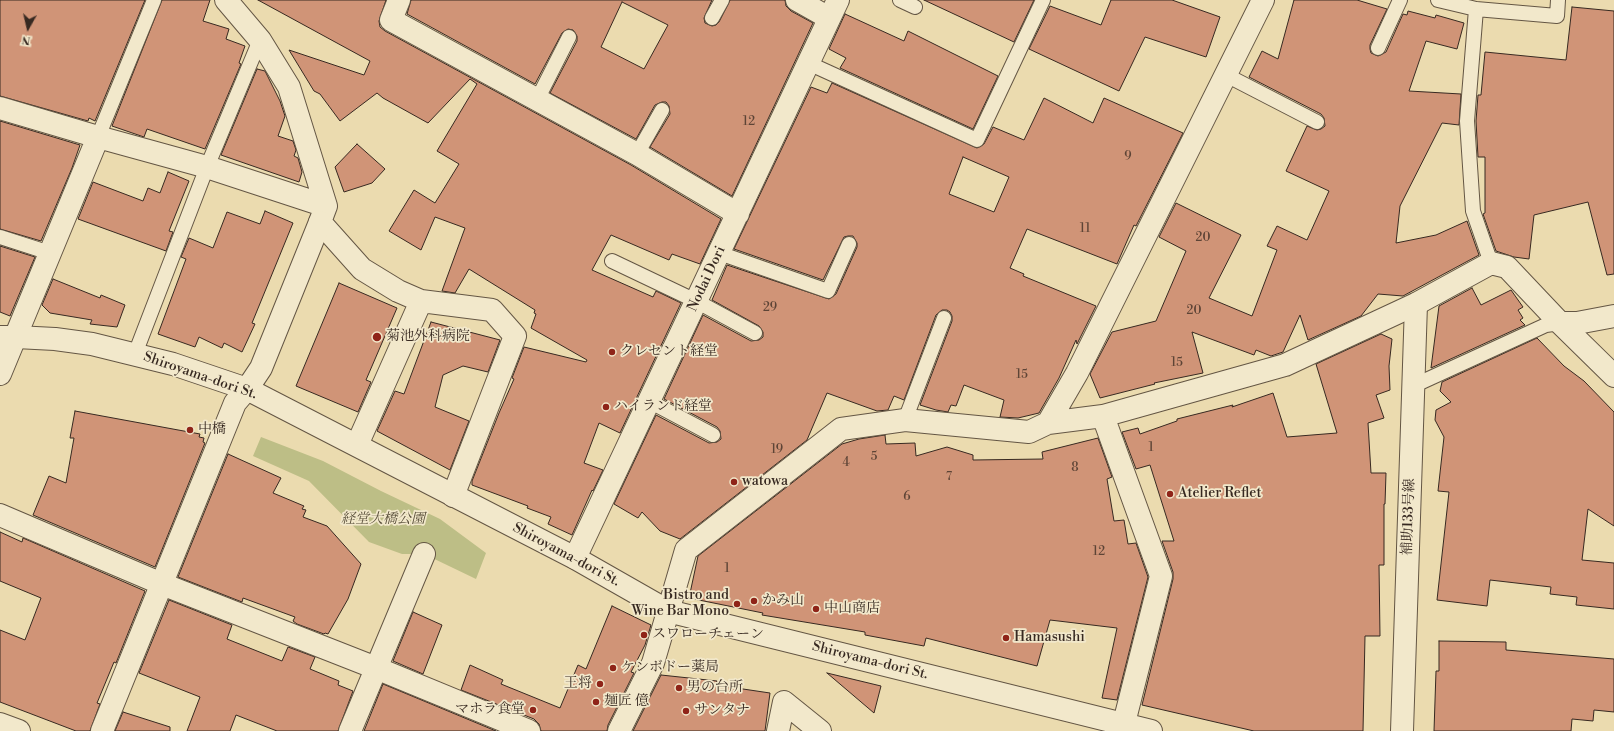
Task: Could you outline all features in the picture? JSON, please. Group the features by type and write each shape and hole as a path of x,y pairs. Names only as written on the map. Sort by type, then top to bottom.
{"street":[{"path":"226,0 260,40 289,87 323,214 362,269 398,291 421,301 492,310 515,336 453,496"},
{"path":"399,0 391,20 638,154 738,214"},
{"path":"797,0 834,9"},
{"path":"1048,423 1077,373 1263,0"},
{"name":"Nodai Dori","path":"575,558 834,9"},
{"path":"0,108 207,167 323,214"},
{"path":"0,374 8,337 50,253 98,137"},
{"path":"102,731 235,403 247,389 261,368 323,214"},
{"path":"619,731 653,664 686,550 841,429 905,420 1029,432 1048,423 1102,416 1285,365 1416,304 1491,263 1507,267 1560,323 1614,376"},
{"path":"357,445 421,301"},
{"name":"補助133号線","path":"1402,731 1416,304"},
{"path":"1560,323 1577,323 1614,316"},
{"name":"Shiroyama-dori St.","path":"8,337 55,339 92,344 173,364 247,389 575,558 668,611 1123,728 1151,731"},
{"path":"1102,416 1161,576 1123,728"},
{"path":"0,515 162,584 376,668 529,731"},
{"path":"350,731 424,554"},
{"path":"778,731 784,702 820,731"},
{"path":"0,724 19,731"}],"lane":[{"path":"98,137 154,0"},
{"path":"712,18 722,0"},
{"path":"900,0 915,7"},
{"path":"808,63 977,140 1043,0"},
{"path":"1378,48 1400,0"},
{"path":"1438,0 1476,9 1557,16 1558,0"},
{"path":"1476,9 1467,121 1473,211 1491,263"},
{"path":"537,100 569,37"},
{"path":"135,354 207,167 260,40"},
{"path":"1226,75 1317,122"},
{"path":"638,154 662,110"},
{"path":"0,237 50,253"},
{"path":"719,253 828,291 849,244"},
{"path":"612,261 696,301 755,333"},
{"path":"905,420 944,318"},
{"path":"1413,386 1546,325 1560,323"},
{"path":"649,401 713,435"}],"green space":[{"name":"経堂大橋公園","path":"261,437 323,461 440,519 486,553 476,579 424,554 402,554 369,542 309,481 253,456"}],"building":[{"path":"0,0 145,0 95,121 89,118 88,121 0,96"},
{"path":"162,0 210,0 203,21 229,29 226,39 245,46 239,63 241,64 205,149 147,129 144,137 112,126"},
{"path":"258,0 386,0 379,21 380,27 385,31 631,165 721,219 700,264 672,254 669,260 611,235 592,270 653,297 656,291 681,303 620,433 599,423 584,463 603,470 593,491 592,490 572,535 548,524 551,517 527,508 528,506 472,485 472,481 514,379 512,378 524,347 586,362 587,360 531,328 536,314 534,313 535,310 469,269 455,293 442,291 465,228 435,217 421,250 389,231 414,190 435,203 459,164 437,151 477,84 470,79 428,123 383,98 377,93 340,121 320,94 314,91 289,50 364,75 370,61"},
{"path":"411,0 712,0 704,18 705,23 712,26 719,22 730,0 785,0 786,6 791,11 813,23 732,196 650,147 670,114 669,106 666,102 655,105 636,139 550,93 577,41 577,36 573,30 568,29 562,33 535,84 407,14","holes":["622,2 668,25 644,69 601,47"]},
{"path":"924,0 1034,0 1014,42"},
{"path":"1111,0 1172,0 1220,17 1206,57 1145,37 1119,91 1029,49 1050,6 1101,25"},
{"path":"1294,0 1357,0 1387,9 1370,45 1371,53 1378,56 1386,52 1403,14 1407,15 1408,11 1435,18 1436,15 1464,23 1457,49 1426,41 1409,91 1461,94 1459,125 1442,123 1400,206 1396,243 1436,235 1467,221 1479,255 1403,296 1378,294 1361,316 1308,340 1300,315 1283,352 1271,356 1256,350 1254,355 1192,332 1203,373 1154,383 1155,384 1100,398 1090,374 1112,332 1156,321 1186,251 1159,237 1176,203 1241,235 1209,298 1252,316 1277,250 1267,246 1277,226 1307,240 1329,191 1286,171 1307,126 1317,130 1321,129 1325,126 1324,118 1321,114 1249,77 1262,51 1278,59"},
{"path":"1572,7 1614,11 1614,274 1607,275 1588,202 1534,215 1529,259 1514,257 1496,251 1483,214 1485,213 1485,157 1478,157 1476,121 1478,95 1481,95 1485,52 1566,60"},
{"path":"845,14 904,41 908,31 998,76 973,129 840,68 846,58 829,49"},
{"path":"257,69 265,71 280,101 285,116 278,136 293,141 296,150 294,156 298,158 302,172 299,182 221,155"},
{"path":"832,83 977,148 984,144 993,127 1024,140 1044,98 1093,123 1104,98 1183,133 1136,226 1134,225 1117,264 1027,229 1010,268 1024,274 1023,276 1096,306 1077,344 1076,340 1059,378 1039,413 1018,418 1000,417 1004,400 964,385 956,406 951,405 948,412 920,405 952,321 950,312 947,310 942,310 936,315 904,400 894,396 888,410 877,411 827,393 807,440 680,539 660,531 642,512 638,518 614,504 656,415 709,443 717,442 721,439 720,431 717,427 664,399 703,315 751,341 759,340 763,337 763,332 759,326 712,300 727,265 829,299 836,294 857,247 857,243 853,236 844,237 823,280 734,249 811,87 827,93","holes":["963,157 1009,177 994,212 949,194"]},
{"path":"0,121 80,145 72,168 41,241 0,229"},
{"path":"357,144 385,169 372,183 344,192 335,167"},
{"path":"168,172 189,181 169,231 173,232 166,251 78,219 93,182 143,201 148,188 160,193"},
{"path":"265,211 293,223 252,323 255,324 242,352 224,343 222,348 199,337 195,347 158,334 186,259 181,257 189,238 213,248 227,212 260,224"},
{"path":"0,246 35,257 10,316 0,312"},
{"path":"53,279 100,298 101,295 125,305 117,327 90,324 92,320 50,313 42,305"},
{"path":"339,283 397,308 366,380 371,382 358,412 296,386"},
{"path":"1472,288 1481,305 1511,290 1523,307 1518,310 1523,318 1520,320 1525,325 1431,368 1439,306"},
{"path":"431,322 500,340 488,372 463,366 443,375 435,407 469,421 450,470 377,431 395,391 404,394"},
{"path":"1381,334 1392,339 1389,366 1390,390 1376,395 1384,418 1368,423 1371,473 1386,473 1384,504 1384,565 1379,565 1380,636 1365,636 1363,731 1254,731 1142,705 1173,579 1173,572 1162,541 1174,541 1150,465 1136,469 1122,432 1138,428 1140,434 1177,421 1177,419 1233,405 1232,407 1273,393 1287,437 1337,433 1316,364"},
{"path":"1537,338 1564,366 1584,381 1614,412 1614,526 1588,509 1582,560 1614,563 1614,609 1576,605 1577,597 1550,594 1551,587 1490,580 1487,606 1437,600 1449,492 1438,491 1444,437 1435,420 1436,410 1451,402 1440,391 1442,382"},
{"path":"75,411 200,434 199,437 204,438 203,442 205,443 155,567 33,515 49,476 66,483 74,438 70,438"},
{"path":"885,435 886,444 915,443 916,456 947,447 973,455 973,460 1043,459 1042,452 1098,438 1112,477 1107,479 1114,521 1124,520 1128,544 1136,543 1148,577 1117,700 1102,698 1117,628 1050,620 1037,666 926,638 924,646 865,635 865,632 762,615 763,613 689,598 698,556 842,444 859,439"},
{"path":"228,454 281,478 273,493 304,506 302,509 306,510 303,517 327,526 361,564 348,599 328,634 324,634 297,624 293,621 295,617 243,598 242,602 178,577"},
{"path":"0,532 22,542 23,538 145,591 116,663 114,662 97,703 100,704 90,731 76,731 0,702 0,630 25,640 41,598 0,581"},
{"path":"169,600 232,625 227,639 282,661 288,647 315,657 310,669 339,681 338,685 353,691 338,731 277,731 236,715 230,731 187,731 200,697 139,673"},
{"path":"612,606 651,625 645,645 631,672 634,673 608,725 607,731 541,731 539,724 534,719 461,690 470,665 503,680 501,684 560,708 578,665 586,669"},
{"path":"413,612 442,625 423,674 393,661"},
{"path":"1439,641 1506,642 1506,650 1614,659 1614,712 1594,710 1593,721 1572,719 1571,731 1434,731 1436,671 1439,671"},
{"path":"827,673 881,686 874,713"},
{"path":"661,675 717,681 716,685 770,693 765,731 633,731"},
{"path":"383,684 496,731 364,731"},
{"path":"123,712 170,727 170,731 115,731"}],"place":[{"name":"菊池外科病院","path":"377,337"},
{"name":"クレセント経堂","path":"612,352"},
{"name":"ハイランド経堂","path":"606,407"},
{"name":"中橋","path":"190,430"},
{"name":"watowa","path":"734,482"},
{"name":"Atelier Reflet","path":"1170,494"},
{"name":"かみ山","path":"754,601"},
{"name":"Bistro and Wine Bar Mono","path":"737,604"},
{"name":"中山商店","path":"816,609"},
{"name":"スワローチェーン","path":"644,635"},
{"name":"Hamasushi","path":"1006,638"},
{"name":"ケンボドー薬局","path":"613,668"},
{"name":"王将","path":"600,684"},
{"name":"男の台所","path":"679,688"},
{"name":"麺匠 億","path":"596,702"},
{"name":"マホラ食堂","path":"533,710"},
{"name":"サンタナ","path":"686,711"}]}
